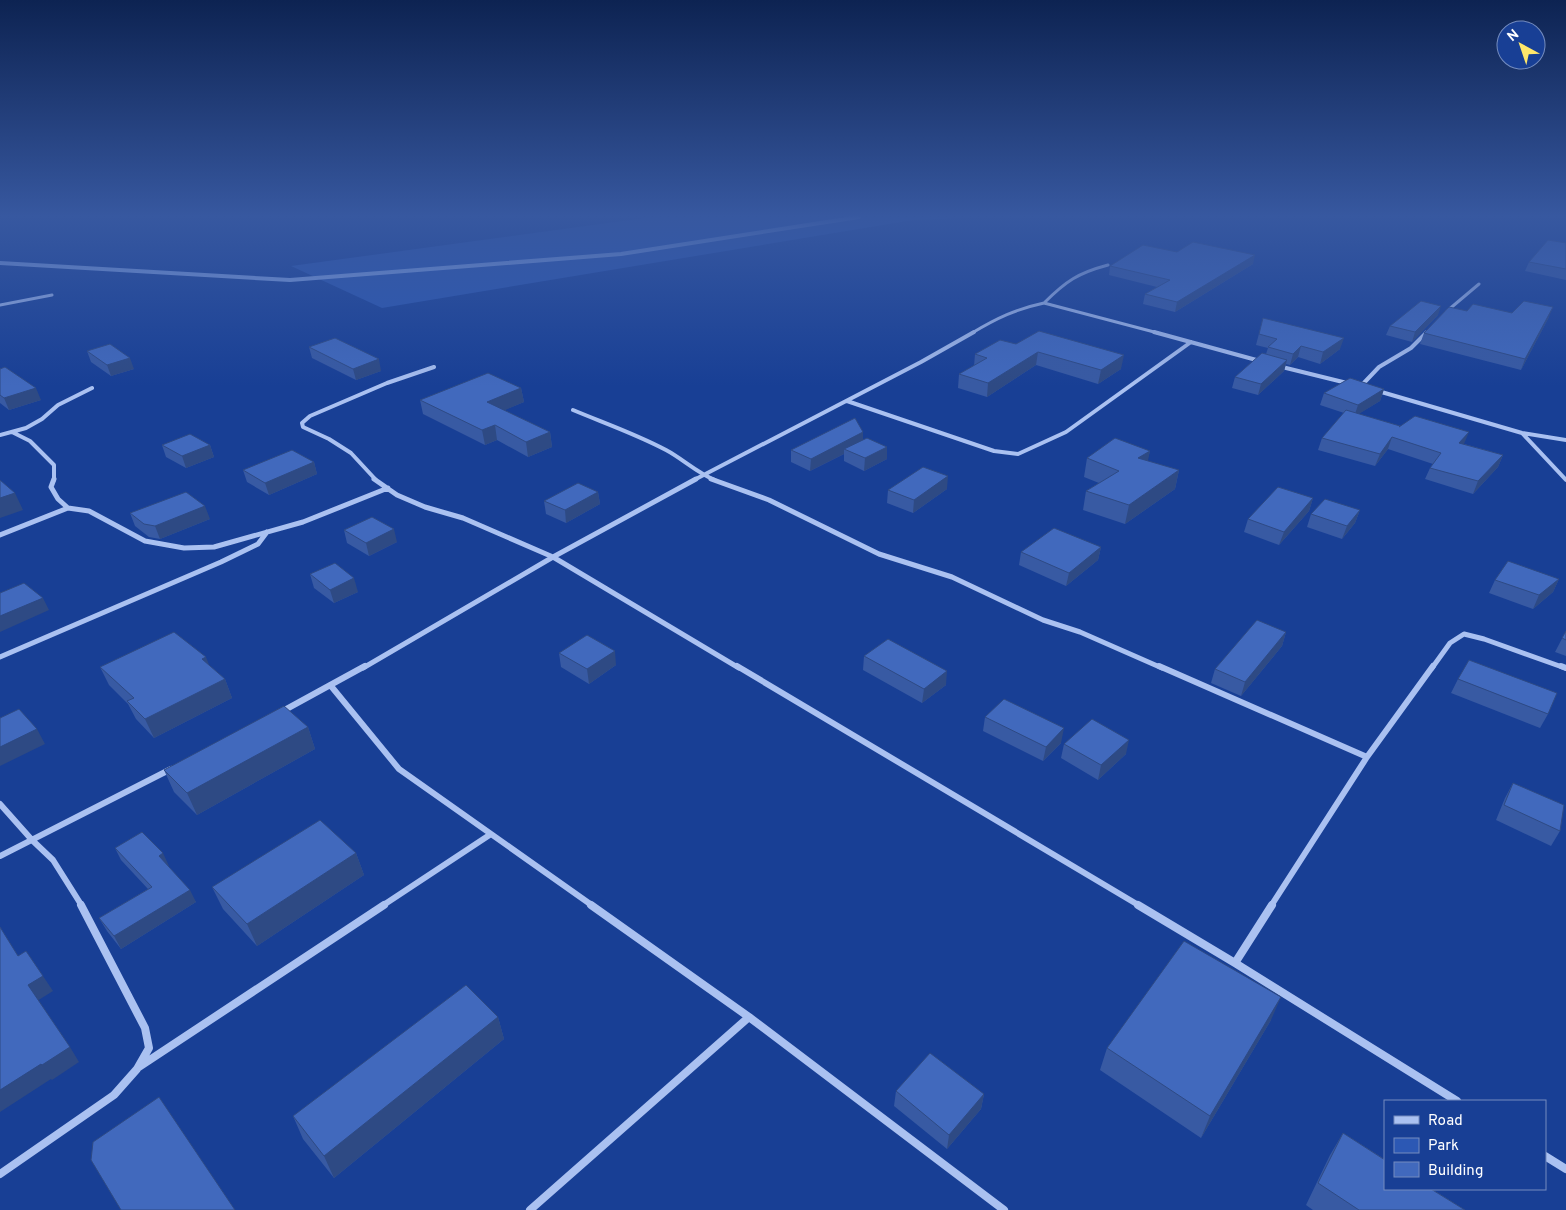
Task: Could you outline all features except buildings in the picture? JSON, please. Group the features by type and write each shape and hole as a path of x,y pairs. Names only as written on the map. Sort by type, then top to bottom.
{"street":[{"path":"1044,303 1064,283 1083,273"},
{"path":"1445,312 1478,284"},
{"path":"0,304 52,295"},
{"path":"278,714 331,686 553,557 701,475 921,362 1001,316 1020,308 1044,303 1360,387 1522,433 1566,440"},
{"path":"1360,387 1379,367 1411,348 1429,330"},
{"path":"847,400 994,451 1018,454 1066,432 1145,377 1191,342"},
{"path":"434,367 387,383 310,416 302,423 302,427 351,453 372,477 397,495 425,507 463,518 553,557 1235,963 1455,1100"},
{"path":"0,435 42,419 58,405 92,388"},
{"path":"573,410 685,460 699,470 701,475 768,500 879,554 952,577 1044,620 1080,632 1366,757"},
{"path":"12,432 22,435 34,444 54,465 54,479 51,487 53,494 60,503 68,508 89,511 145,541 184,548 214,547 303,522 388,488"},
{"path":"1522,433 1566,480"},
{"path":"1560,438 1566,433"},
{"path":"0,535 68,508"},
{"path":"0,657 221,562 258,544 267,532"},
{"path":"1235,963 1366,757 1450,643 1464,634 1484,639 1566,668"},
{"path":"331,686 399,769 749,1017 1004,1210"},
{"path":"0,856 172,768"},
{"path":"0,804 32,840 53,860 73,890 145,1028 149,1048 137,1069 114,1095 0,1174"},
{"path":"137,1069 491,834"},
{"path":"530,1210 597,1148 678,1081 749,1017"},
{"path":"1546,1157 1566,1169"}],"green space":[{"path":"307,273 590,273 382,308"}],"waterway":[{"path":"179,273 290,280 373,273"}]}
